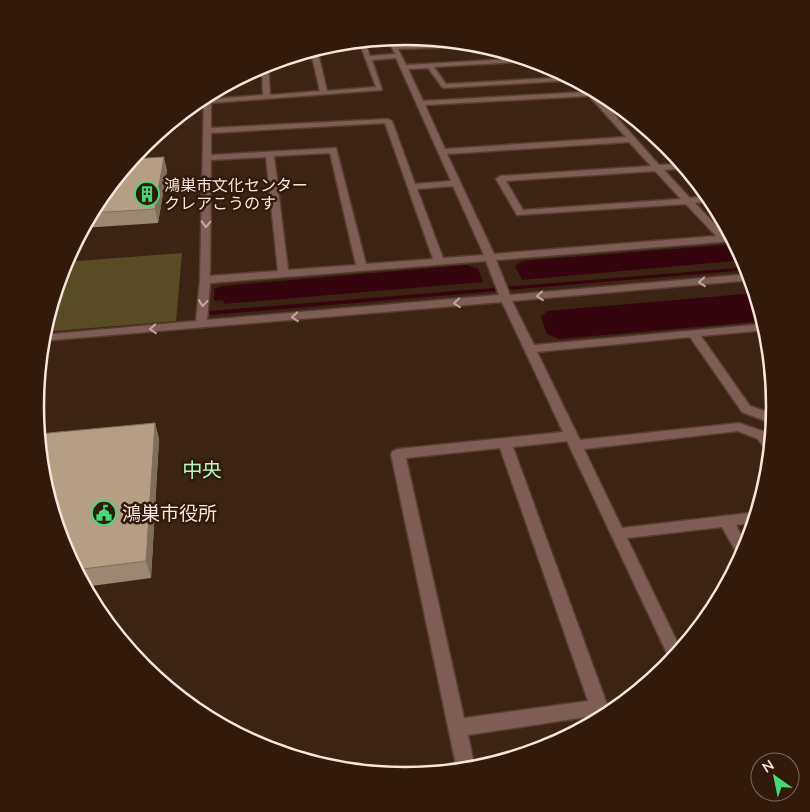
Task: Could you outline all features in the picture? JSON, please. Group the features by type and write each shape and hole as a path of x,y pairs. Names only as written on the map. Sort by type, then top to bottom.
{"street":[{"path":"423,46 394,47 490,257 506,299 672,649"},
{"path":"218,97 267,97 380,89 364,47"},
{"path":"315,56 324,93"},
{"path":"368,58 398,56"},
{"path":"403,67 508,60"},
{"path":"429,65 444,86 560,80"},
{"path":"266,73 267,97"},
{"path":"420,102 587,93"},
{"path":"201,325 205,280 208,103"},
{"path":"606,106 657,168 722,232"},
{"path":"208,131 388,121 439,261"},
{"path":"441,152 632,139"},
{"path":"208,158 333,150 362,267"},
{"path":"270,154 282,274"},
{"path":"676,167 500,179 520,213 702,200"},
{"path":"412,187 456,183"},
{"path":"205,280 725,238"},
{"path":"51,337 743,278"},
{"path":"530,349 757,328"},
{"path":"693,334 746,409 766,417"},
{"path":"464,762 398,454 505,444 573,441 739,427 764,438"},
{"path":"456,728 599,708 505,444"},
{"path":"618,534 748,518"},
{"path":"726,521 739,544"}],"shaded area":[{"path":"728,245 736,261 522,280 515,266 522,261"},
{"path":"182,253 176,321 52,331 63,290 74,261"},
{"path":"467,265 478,269 483,282 224,304 223,300 214,301 214,289 222,286"},
{"path":"748,294 756,322 559,339 547,334 541,317 547,311"}],"building":[{"path":"164,157 155,209 100,212 118,186 143,158"},
{"name":"鴻巣市役所","path":"155,423 146,561 83,569 71,544 56,499 45,433"}],"waterway":[{"path":"211,313 739,269"}],"place":[{"name":"鴻巣市文化センター クレアこうのす","path":"147,194"},
{"name":"鴻巣市役所","path":"104,513"}],"district":[{"name":"中央","path":"202,470"}]}
